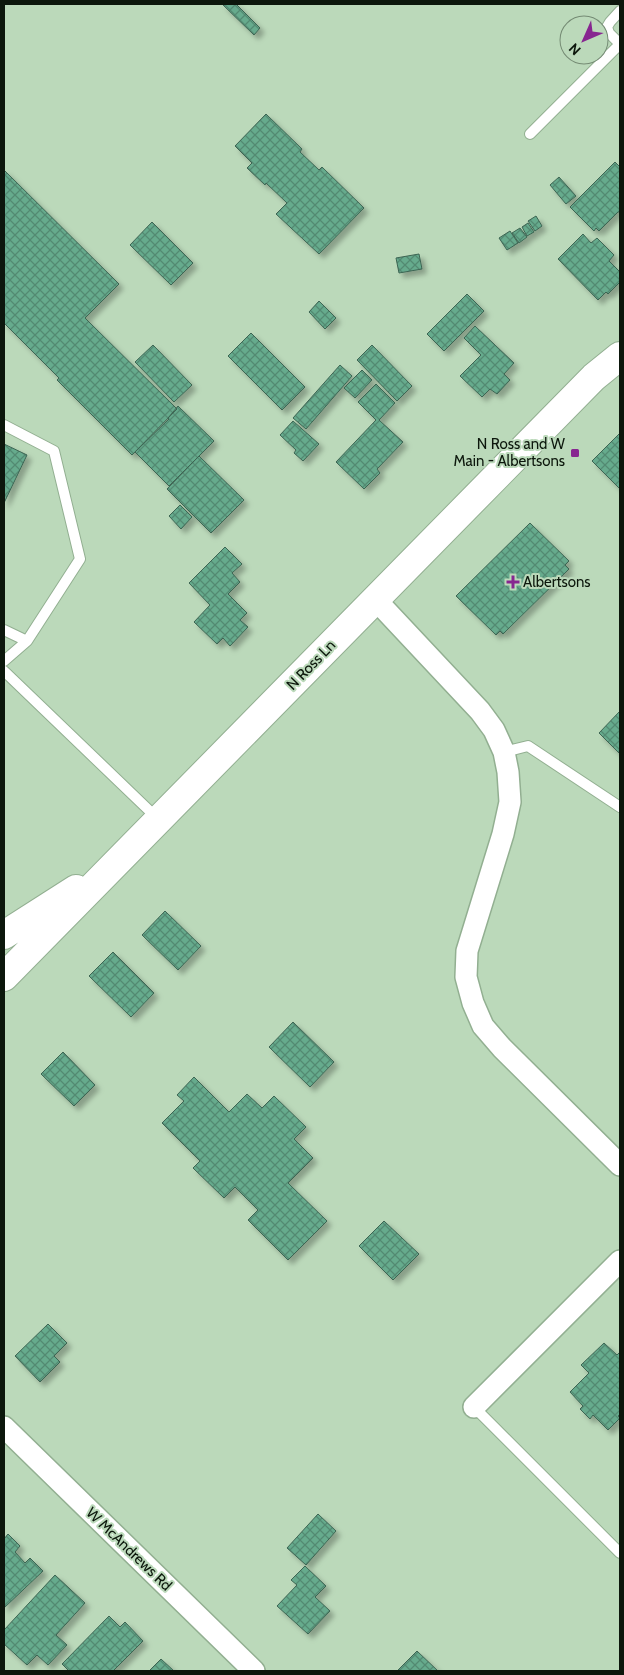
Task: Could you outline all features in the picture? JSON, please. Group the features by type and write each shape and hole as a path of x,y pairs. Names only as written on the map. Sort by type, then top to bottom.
{"main road":[{"name":"N Ross Ln","path":"4,977 594,378 620,356"},
{"path":"4,935 117,862"}],"street":[{"path":"375,600 480,711 494,730 504,752 508,772 510,802 503,834 467,951 466,977 473,1003 483,1026 502,1048 620,1165"},
{"path":"474,1407 620,1261"},
{"name":"W McAndrews Rd","path":"4,1426 254,1671"}],"lane":[{"path":"530,134 620,44 609,33 607,27 620,11"},
{"path":"4,425 54,451 80,559 27,641 4,661"},
{"path":"4,630 27,641"},
{"path":"4,671 159,820"},
{"path":"504,752 528,746 620,807"},
{"path":"474,1407 620,1552"}],"building":[{"path":"222,4 236,4 260,28 254,35"},
{"path":"266,114 302,149 300,152 319,170 322,167 364,208 319,254 276,214 287,203 247,168 252,163 235,146"},
{"path":"615,162 620,167 620,212 599,231 596,228 594,231 570,207"},
{"path":"4,170 119,284 85,318 177,409 132,455 57,380 59,378 4,323"},
{"path":"559,177 576,196 566,204 550,185"},
{"path":"536,216 542,226 535,231 528,221"},
{"path":"152,222 193,263 171,285 130,245"},
{"path":"528,223 534,232 527,236 522,227"},
{"path":"520,228 527,237 519,243 512,233"},
{"path":"510,231 518,243 507,250 499,238"},
{"path":"583,234 591,243 597,238 614,255 609,261 620,272 620,282 608,294 606,292 598,300 558,259"},
{"path":"419,254 422,269 399,273 396,258"},
{"path":"467,294 484,311 444,351 427,334"},
{"path":"319,301 336,318 325,329 309,312"},
{"path":"475,326 514,363 504,374 510,380 497,394 490,389 482,397 460,376 481,355 464,338"},
{"path":"251,333 305,387 282,410 228,356"},
{"path":"153,345 192,385 174,402 135,362"},
{"path":"372,345 412,386 397,401 357,360"},
{"path":"340,365 352,376 306,429 293,418"},
{"path":"362,370 372,380 355,398 344,388"},
{"path":"376,384 395,403 379,420 403,442 377,469 380,473 364,489 336,462 376,420 358,402"},
{"path":"178,406 214,441 169,486 135,452 169,419"},
{"path":"293,421 319,444 303,461 294,453 296,450 280,435"},
{"path":"620,433 620,489 592,461"},
{"path":"4,444 27,455 4,503"},
{"path":"199,456 244,500 211,533 167,489"},
{"path":"180,505 192,517 181,529 169,516"},
{"name":"Albertsons","path":"530,523 569,561 565,565 569,569 503,634 500,631 496,635 456,596"},
{"path":"225,547 242,564 232,573 240,582 228,594 247,613 240,620 248,627 230,646 223,638 217,644 194,622 210,605 189,583"},
{"path":"620,711 620,754 599,733"},
{"path":"165,911 201,946 178,970 142,935"},
{"path":"113,952 154,993 131,1017 89,976"},
{"path":"293,1022 334,1062 310,1087 269,1047"},
{"path":"63,1052 95,1085 74,1106 41,1074"},
{"path":"194,1077 229,1112 247,1094 262,1108 274,1096 306,1127 294,1139 313,1158 288,1183 327,1221 288,1260 248,1220 258,1210 235,1187 224,1198 193,1168 200,1161 162,1123 184,1101 177,1095"},
{"path":"384,1221 419,1254 393,1280 359,1246"},
{"path":"48,1324 67,1343 54,1356 60,1362 40,1382 15,1356"},
{"path":"604,1343 617,1355 620,1352 620,1414 618,1416 620,1418 608,1430 593,1415 590,1419 580,1409 583,1406 570,1392 589,1373 581,1365"},
{"path":"318,1514 336,1531 306,1565 287,1548"},
{"path":"8,1534 20,1546 15,1552 25,1563 30,1558 43,1571 4,1608 4,1539"},
{"path":"305,1566 326,1586 315,1597 330,1611 308,1634 277,1606 297,1585 291,1580"},
{"path":"55,1575 85,1603 56,1635 67,1645 48,1665 37,1655 27,1665 4,1644 4,1630"},
{"path":"109,1616 120,1627 125,1622 143,1641 113,1671 69,1671 62,1664"},
{"path":"417,1651 438,1671 397,1671"},
{"path":"161,1659 174,1671 149,1671"}],"place":[{"name":"N Ross and W Main - Albertsons","path":"575,453"},
{"name":"Albertsons","path":"513,582"}]}
